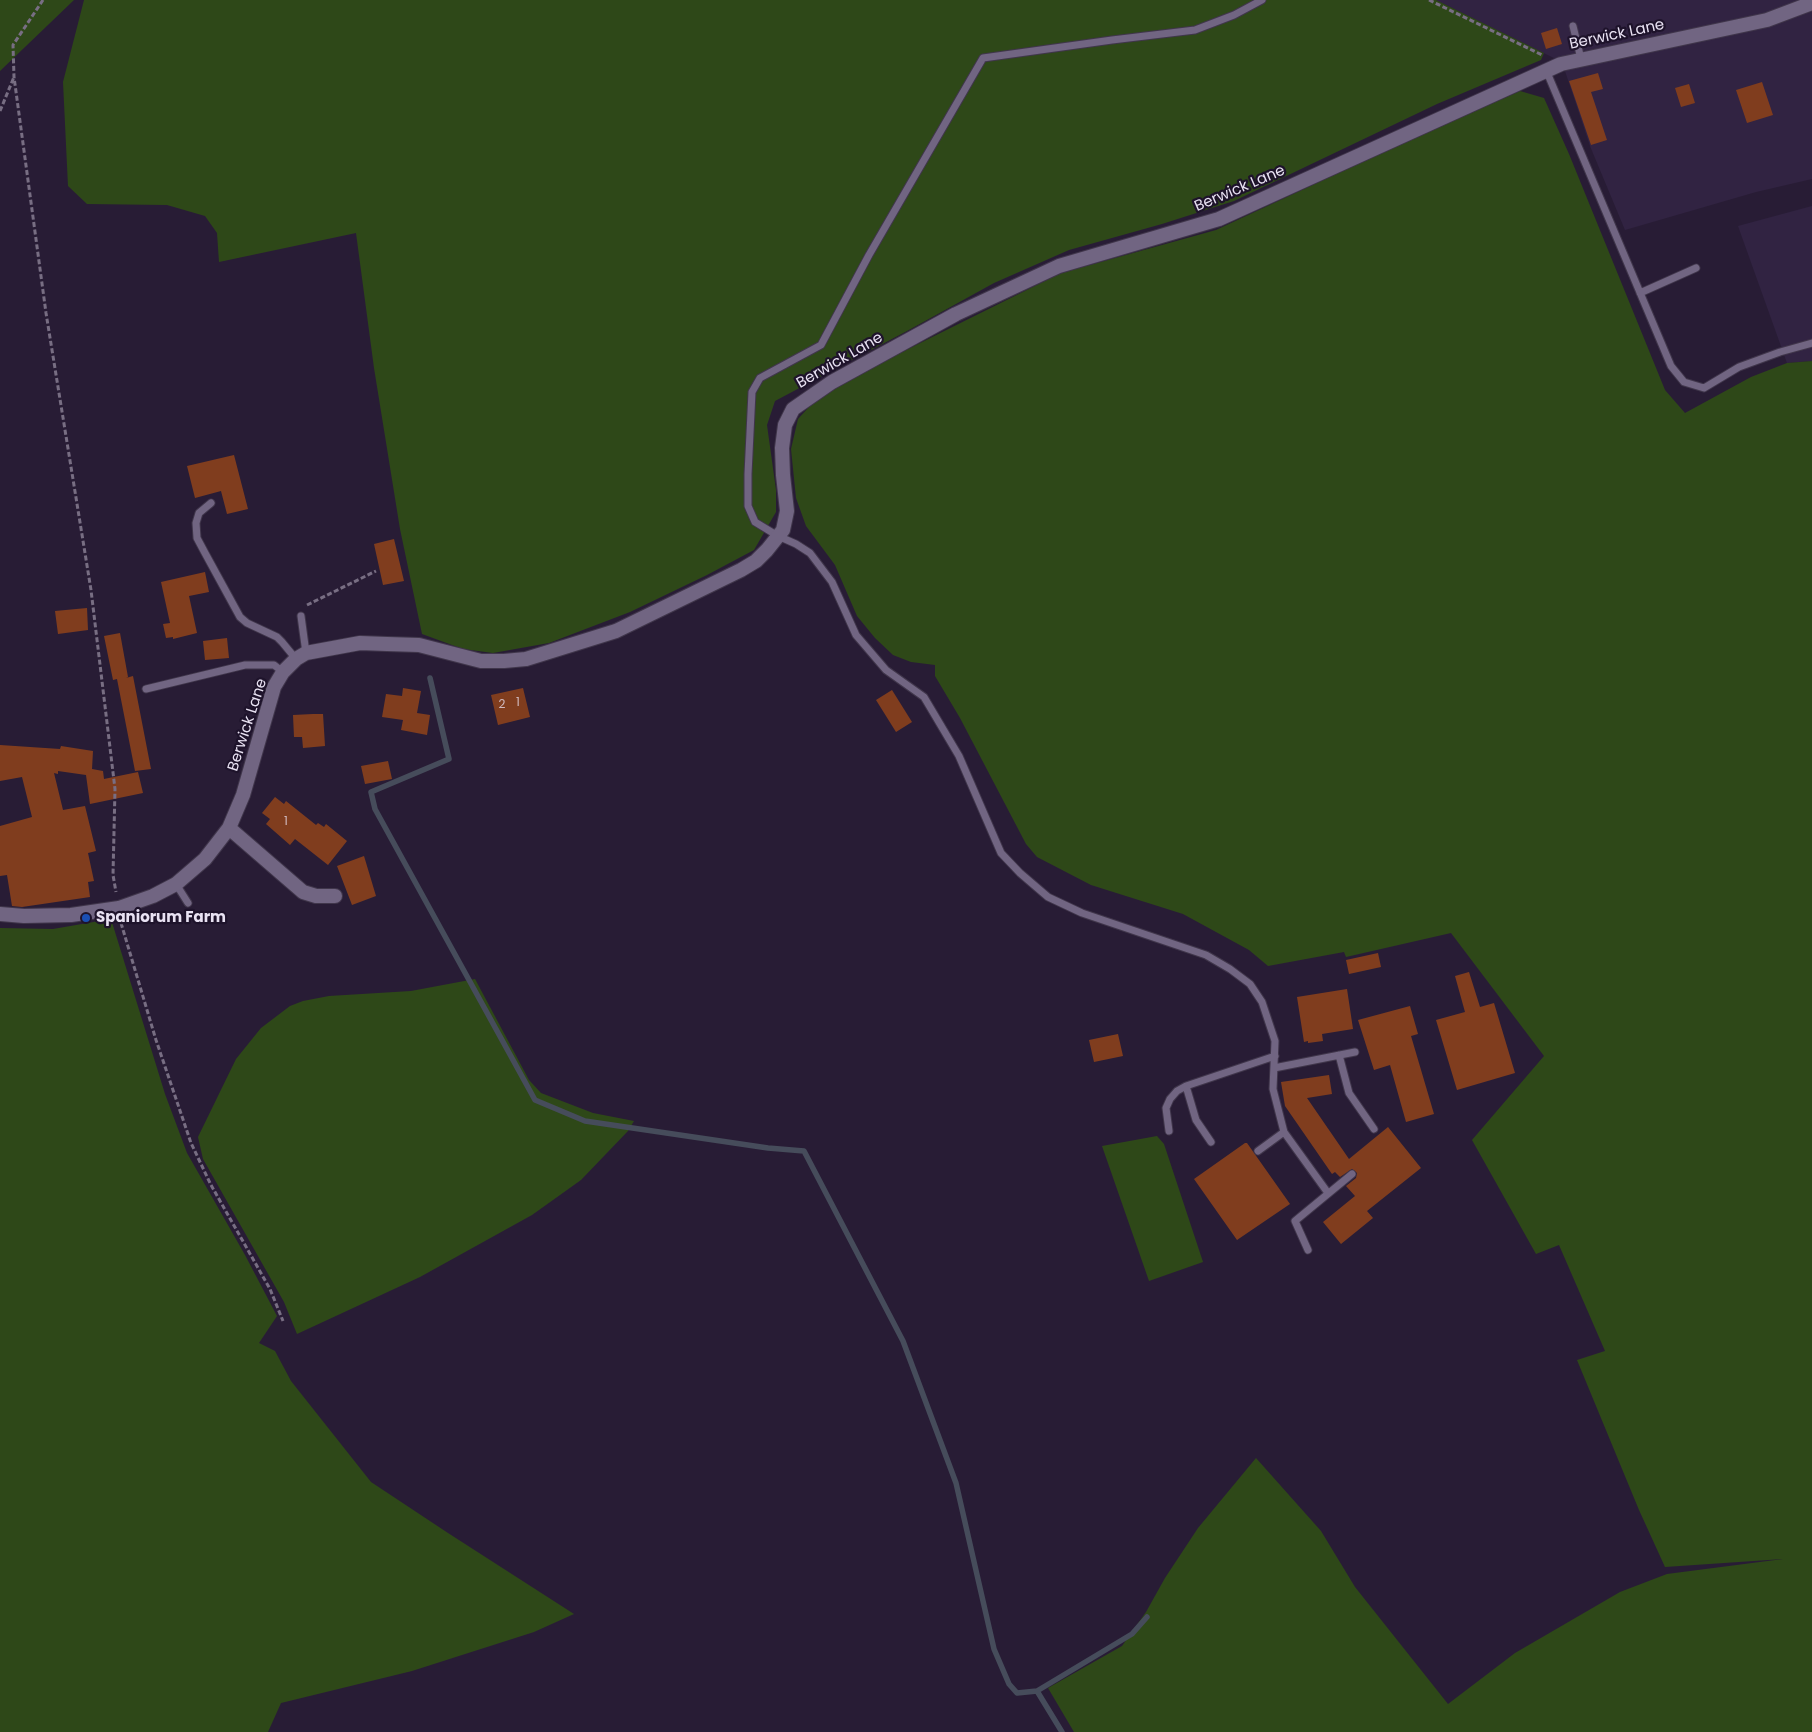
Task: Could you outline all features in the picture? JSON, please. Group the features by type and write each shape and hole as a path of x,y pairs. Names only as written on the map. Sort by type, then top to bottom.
{"street":[{"name":"Berwick Lane","path":"0,914 24,916 70,915 119,908 153,896 176,884 205,859 229,828 243,795 274,687 283,672 301,656 360,643 419,646 481,661 526,659 616,631 756,561 782,530 787,511 782,448 785,425 793,409 832,382 956,314 1059,266 1219,219 1545,69 1767,20 1812,3"},
{"path":"229,828 304,892 316,896 335,896"}],"lane":[{"path":"1262,0 1195,30 983,58 869,255 821,344 760,378 752,392 748,506 755,522 810,553 832,582 856,634 886,670 924,697 959,756 1001,853 1020,873 1048,897 1082,913 1206,955 1230,969 1250,984 1262,1002 1275,1041 1274,1090 1284,1132 1328,1193"},
{"path":"1573,26 1581,60"},
{"path":"1545,69 1671,366 1684,382 1704,388 1739,367 1812,343"},
{"path":"1640,293 1696,268"},
{"path":"212,502 199,513 196,523 198,538 240,617 247,623 277,637 301,656"},
{"path":"301,616 301,656"},
{"path":"146,689 245,665 274,665 283,672"},
{"path":"176,884 188,902"},
{"path":"1274,1068 1355,1052"},
{"path":"1339,1055 1349,1093 1374,1129"},
{"path":"1169,1131 1166,1108 1170,1099 1177,1091 1186,1086 1275,1056"},
{"path":"1186,1086 1196,1120 1211,1142"},
{"path":"1258,1151 1284,1132"},
{"path":"1308,1250 1295,1221 1352,1174"}],"path":[{"path":"44,0 13,45 14,76 46,313 92,590 115,790 113,875 120,921 190,1143 210,1186 270,1289 283,1322"},
{"path":"1429,0 1561,64"},
{"path":"0,111 14,76"},
{"path":"301,616 301,608 376,571"}],"shaded area":[{"path":"1436,0 1812,0 1812,179 1756,192 1625,230 1590,146 1562,62"},
{"path":"1812,206 1812,361 1787,363 1738,226"}],"green space":[{"path":"0,0 74,0 0,71"},
{"path":"84,0 1436,0 1544,53 1541,60 1437,104 1234,201 1162,224 1069,250 994,283 775,401 767,425 776,490 776,512 754,550 630,612 549,643 493,653 463,649 422,634 400,529 374,368 356,233 219,262 217,233 205,216 167,205 87,204 68,186 63,82"},
{"path":"1520,91 1544,98 1569,154 1665,390 1685,413 1751,377 1787,363 1812,361 1812,1732 1074,1732 1048,1688 1122,1646 1146,1612 1165,1578 1198,1528 1256,1458 1321,1531 1355,1587 1448,1704 1515,1653 1620,1592 1667,1574 1783,1559 1665,1567 1639,1510 1577,1360 1605,1351 1559,1245 1536,1254 1472,1140 1544,1056 1451,933 1346,957 1344,952 1268,966 1249,950 1183,914 1091,885 1037,857 1026,844 960,718 935,676 935,665 911,662 893,655 875,638 857,616 835,565 806,526 796,498 791,449 798,419 819,396 878,364 1061,273 1216,230 1424,133"},
{"path":"111,919 165,1094 187,1153 277,1316 259,1343 275,1351 291,1381 371,1482 574,1614 534,1632 412,1671 281,1703 268,1732 0,1732 0,928 53,929"},
{"path":"475,979 529,1080 541,1093 593,1113 634,1121 628,1131 581,1180 532,1215 420,1277 297,1334 284,1302 203,1159 198,1137 236,1059 261,1028 290,1006 303,1001 329,996 411,991"},
{"path":"1157,1136 1164,1144 1203,1262 1149,1281 1102,1146"}],"building":[{"path":"1557,28 1562,44 1546,49 1541,33"},
{"path":"1598,73 1603,89 1591,92 1607,140 1591,145 1569,81"},
{"path":"1762,82 1773,115 1747,123 1736,90"},
{"path":"1689,84 1695,103 1681,107 1675,88"},
{"path":"234,455 248,509 227,514 221,491 195,498 187,466"},
{"path":"394,539 404,581 383,585 374,544"},
{"path":"205,572 209,592 189,596 197,633 173,639 173,637 166,638 163,624 170,623 161,582"},
{"path":"87,608 88,630 58,634 55,611"},
{"path":"120,633 128,677 126,678 133,676 151,769 135,771 117,679 113,680 104,636"},
{"path":"227,638 229,658 205,660 203,641"},
{"path":"403,688 421,691 417,713 430,715 427,735 401,730 403,720 382,717 386,694 402,696"},
{"path":"523,688 530,717 498,725 491,695"},
{"path":"892,690 912,722 896,732 876,700"},
{"path":"323,714 325,746 303,748 302,737 294,737 293,715"},
{"path":"0,745 60,749 61,746 93,751 92,769 103,771 104,779 138,772 143,793 90,804 86,775 58,771 58,774 54,773 63,810 85,806 96,851 88,853 94,881 88,882 90,897 22,907 12,906 7,875 0,876 0,826 32,817 22,777 0,781"},
{"path":"388,761 392,779 365,784 361,766"},
{"path":"275,797 284,804 286,801 316,825 318,823 324,827 326,824 347,841 328,865 295,839 290,845 266,824 270,819 262,813"},
{"path":"364,856 376,896 352,905 337,866"},
{"path":"1378,953 1381,967 1349,974 1346,960"},
{"path":"1469,972 1480,1007 1494,1003 1515,1073 1457,1090 1436,1020 1465,1012 1455,976"},
{"path":"1347,989 1353,1029 1322,1034 1323,1041 1304,1042 1297,997"},
{"path":"1410,1006 1418,1034 1411,1036 1434,1114 1406,1122 1390,1065 1374,1070 1358,1020"},
{"path":"1118,1034 1123,1056 1094,1062 1089,1040"},
{"path":"1329,1075 1332,1094 1307,1098 1349,1159 1388,1127 1421,1168 1367,1211 1373,1218 1341,1244 1323,1222 1355,1196 1346,1186 1356,1178 1357,1173 1352,1169 1340,1177 1335,1172 1332,1174 1285,1106 1281,1082"},
{"path":"1247,1143 1290,1204 1237,1240 1194,1179"}],"waterway":[{"path":"430,678 449,759 371,792 375,809 535,1100 585,1121 768,1148 804,1151 903,1341 956,1483 994,1649 1009,1684 1017,1693 1037,1691 1132,1634 1147,1617"},
{"path":"1037,1691 1062,1732"}],"place":[{"name":"Spaniorum Farm","path":"86,918"}]}
